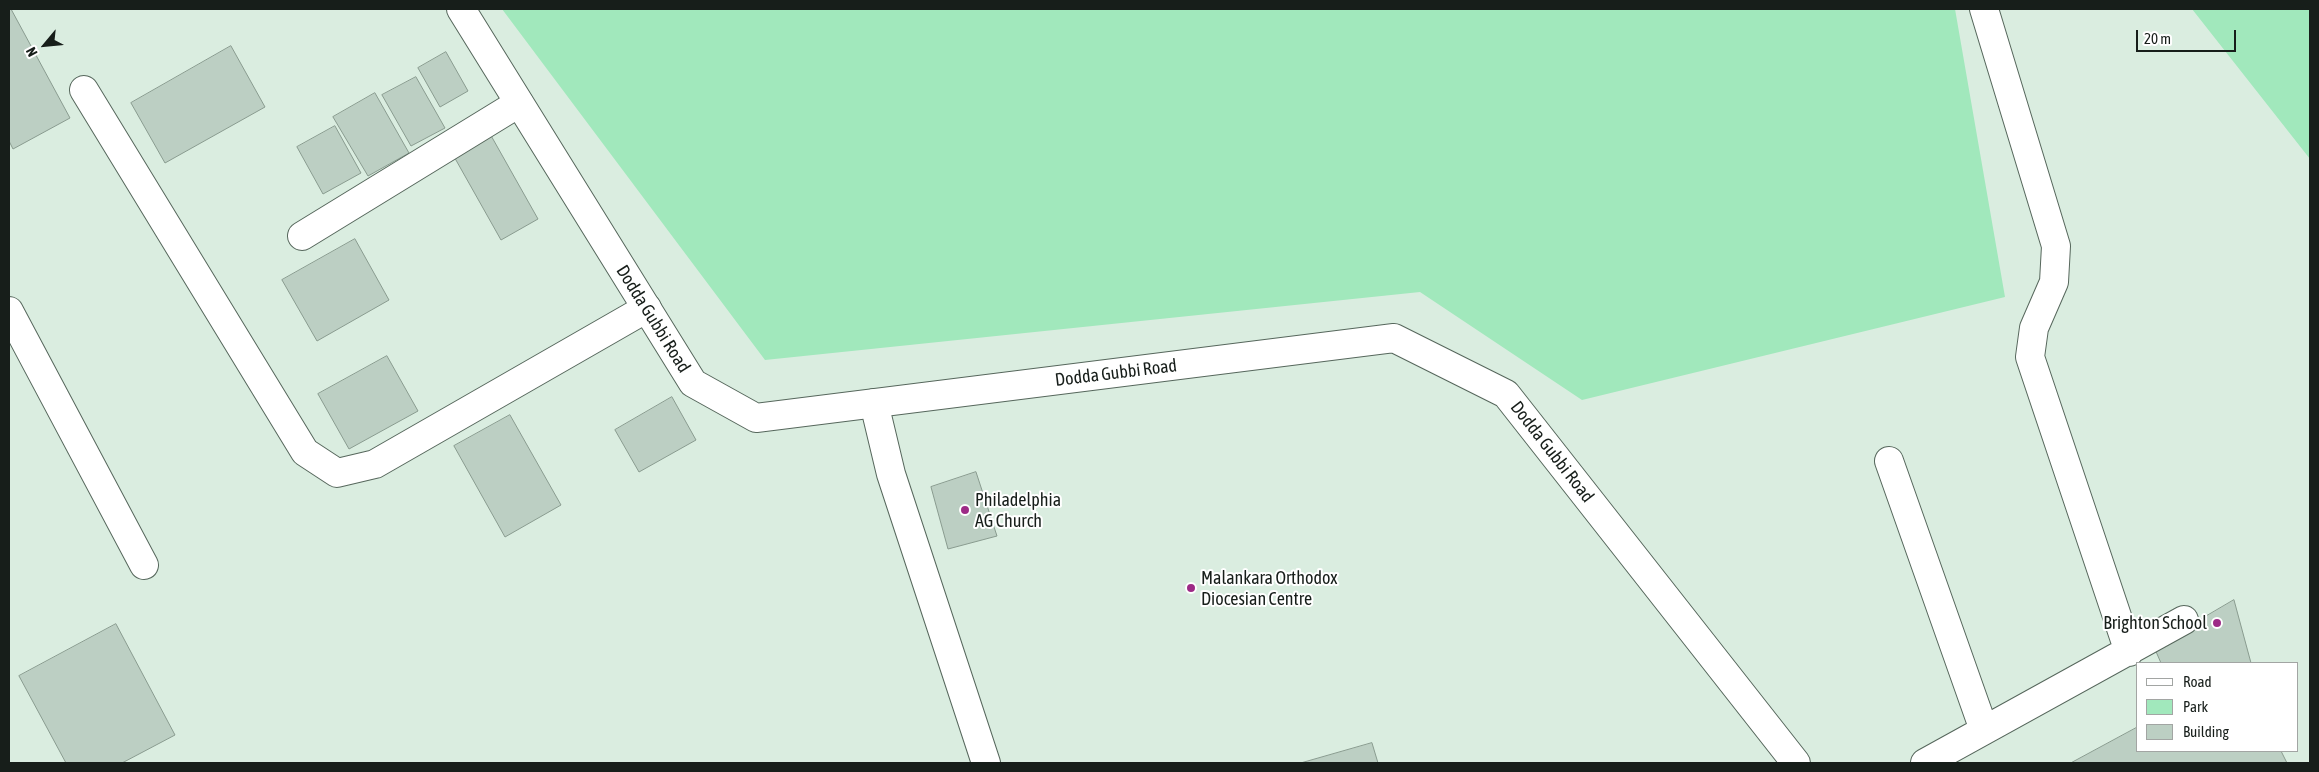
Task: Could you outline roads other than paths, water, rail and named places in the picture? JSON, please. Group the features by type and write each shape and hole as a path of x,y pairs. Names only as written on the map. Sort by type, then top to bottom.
{"street":[{"name":"Dodda Gubbi Road","path":"461,9 693,383 756,418 1394,338 1506,394 1796,763"},
{"path":"1984,9 2056,246 2054,282 2034,328 2030,358 2129,652"},
{"path":"84,90 305,452 337,472 375,464 647,308"},
{"path":"302,236 519,103"},
{"path":"9,311 144,565"},
{"path":"874,403 891,474 986,763"},
{"path":"1889,461 1984,730"},
{"path":"1925,763 2184,620"}],"place":[{"name":"Philadelphia AG Church","path":"965,510"},
{"name":"Malankara Orthodox Diocesian Centre","path":"1191,588"},
{"name":"Brighton School","path":"2217,623"}]}
